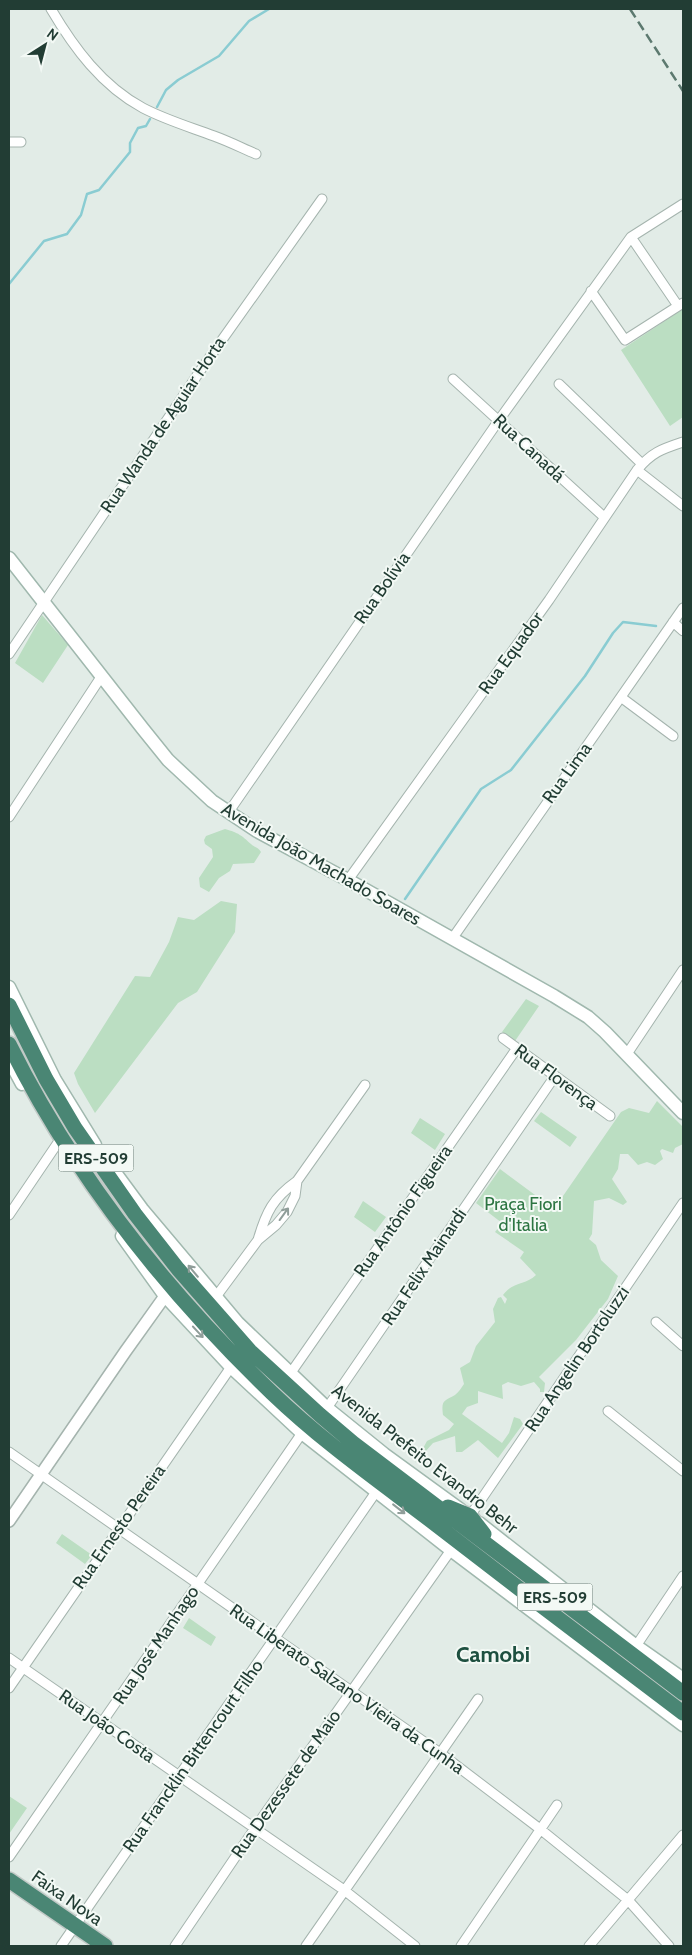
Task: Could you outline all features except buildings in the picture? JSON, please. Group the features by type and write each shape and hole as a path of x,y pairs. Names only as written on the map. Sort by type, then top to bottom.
{"highway":[{"name":"Avenida Prefeito Evandro Behr","path":"9,1005 50,1078 75,1128 124,1199 209,1298 250,1351 323,1411 353,1443 632,1649 663,1678 683,1693"},
{"name":"ERS-509","path":"9,1044 14,1063 62,1140 172,1295 273,1394 344,1455 683,1713"},
{"path":"14,1063 36,1077 50,1078"},
{"name":"ERS-509","path":"89,1180 118,1229"},
{"path":"172,1295 209,1298"},
{"name":"ERS-509","path":"250,1351 290,1374 323,1411"},
{"name":"ERS-509","path":"231,1367 273,1394"},
{"name":"ERS-509","path":"427,1498 470,1516 500,1553"},
{"name":"ERS-509","path":"560,1620 570,1639 597,1649 632,1649"},
{"name":"ERS-509","path":"663,1678 683,1684"},
{"name":"Faixa Nova","path":"9,1880 104,1946"}],"main road":[{"name":"Avenida João Machado Soares","path":"9,558 168,760 228,812 257,831 348,880 588,1017 627,1054 683,1113"},
{"name":"Avenida Prefeito Evandro Behr","path":"9,987 50,1078"},
{"name":"ERS-509","path":"14,1063 57,1144 118,1229 231,1367 302,1433 376,1492 683,1725"},
{"name":"Avenida Prefeito Evandro Behr","path":"209,1298 238,1323 290,1374"},
{"name":"Avenida Prefeito Evandro Behr","path":"323,1411 470,1516 632,1649 683,1679"}],"street":[{"path":"51,9 65,33 105,81 141,107 256,154"},
{"path":"9,142 21,142"},
{"name":"Rua Wanda de Aguiar Horta","path":"9,654 42,602 200,371 322,199"},
{"name":"Rua Bolívia","path":"228,812 499,420 591,291 632,237 683,204"},
{"path":"591,291 625,340 681,305 632,237"},
{"name":"Rua Canadá","path":"453,380 499,420 604,518"},
{"path":"559,384 639,467 683,506"},
{"name":"Rua Equador","path":"348,880 549,600 639,467 657,451 683,442"},
{"name":"Rua Lima","path":"452,939 522,836 622,698 683,608"},
{"path":"673,622 683,631"},
{"path":"9,817 101,677"},
{"path":"622,698 673,736"},
{"path":"627,1054 683,970"},
{"name":"Rua Florença","path":"503,1038 610,1116"},
{"name":"Rua Antônio Figueira","path":"290,1374 517,1048"},
{"name":"Rua Felix Mainardi","path":"323,1411 555,1076"},
{"path":"258,1240 265,1216 274,1202 297,1180 365,1085"},
{"path":"9,1216 57,1144"},
{"path":"209,1298 258,1240 276,1225 286,1212 295,1196 297,1180"},
{"name":"Rua Angelin Bortoluzzi","path":"470,1516 683,1202"},
{"path":"9,1521 40,1474 172,1295"},
{"path":"656,1322 683,1346"},
{"name":"Rua Ernesto Pereira","path":"9,1688 231,1367"},
{"path":"608,1411 683,1471"},
{"name":"Rua José Manhago","path":"9,1857 302,1433"},
{"name":"Rua Liberato Salzano Vieira da Cunha","path":"9,1452 440,1753 540,1829 628,1900 669,1946"},
{"name":"Rua Francklin Bittencourt Filho","path":"61,1946 376,1492"},
{"name":"Rua Dezessete de Maio","path":"175,1946 255,1828 451,1550"},
{"path":"632,1649 683,1576"},
{"name":"Rua João Costa","path":"9,1658 344,1890 415,1946"},
{"path":"306,1946 478,1699"},
{"path":"461,1946 557,1805"},
{"path":"589,1946 683,1835"}],"green space":[{"path":"683,309 683,417 670,426 621,350"},
{"path":"42,615 68,645 43,683 15,663"},
{"path":"225,829 240,835 261,852 254,863 233,864 230,871 219,878 209,892 200,887 199,878 213,857 212,849 205,844 204,840 206,836"},
{"path":"221,901 237,904 235,932 197,992 178,1003 95,1113 78,1084 74,1073 135,976 150,977 169,942 178,917 194,920"},
{"path":"526,999 539,1006 515,1041 502,1032"},
{"name":"Praça Fiori d'Italia","path":"657,1101 683,1127 683,1144 675,1148 673,1153 662,1149 660,1151 663,1159 655,1165 647,1162 638,1165 628,1154 620,1154 618,1169 612,1179 627,1202 623,1205 609,1198 594,1201 592,1234 589,1239 596,1245 601,1260 618,1276 608,1299 576,1340 539,1377 545,1383 544,1392 540,1392 540,1389 534,1382 521,1386 508,1382 502,1385 503,1399 478,1391 478,1403 467,1407 462,1414 502,1443 509,1433 514,1417 520,1419 523,1424 498,1458 478,1440 462,1452 456,1452 455,1436 433,1443 415,1463 427,1441 449,1430 454,1424 443,1415 442,1406 464,1384 460,1368 470,1362 476,1346 495,1322 493,1309 498,1298 501,1297 505,1304 507,1299 503,1295 507,1291 536,1275 520,1258 524,1252 495,1232 502,1223 476,1203 500,1169 554,1209 621,1112 629,1108 649,1113"},
{"path":"541,1112 577,1137 570,1147 534,1121"},
{"path":"420,1118 445,1134 435,1150 411,1133"},
{"path":"363,1201 386,1217 375,1232 354,1217"},
{"path":"62,1534 92,1555 85,1564 56,1543"},
{"path":"189,1618 216,1637 211,1646 183,1628"},
{"path":"9,1796 27,1808 9,1834"}],"waterway":[{"path":"157,107 166,90 178,80 219,56 249,21 269,9"},
{"path":"9,284 44,241 67,234 81,215 87,194 99,190 130,152 130,143 138,128 146,126 150,119"},
{"path":"405,899 481,789 511,770 585,676 613,633 623,622 656,626"}],"railway":[{"path":"630,9 683,91"}],"district":[{"name":"Camobi","path":"493,1654"}]}
